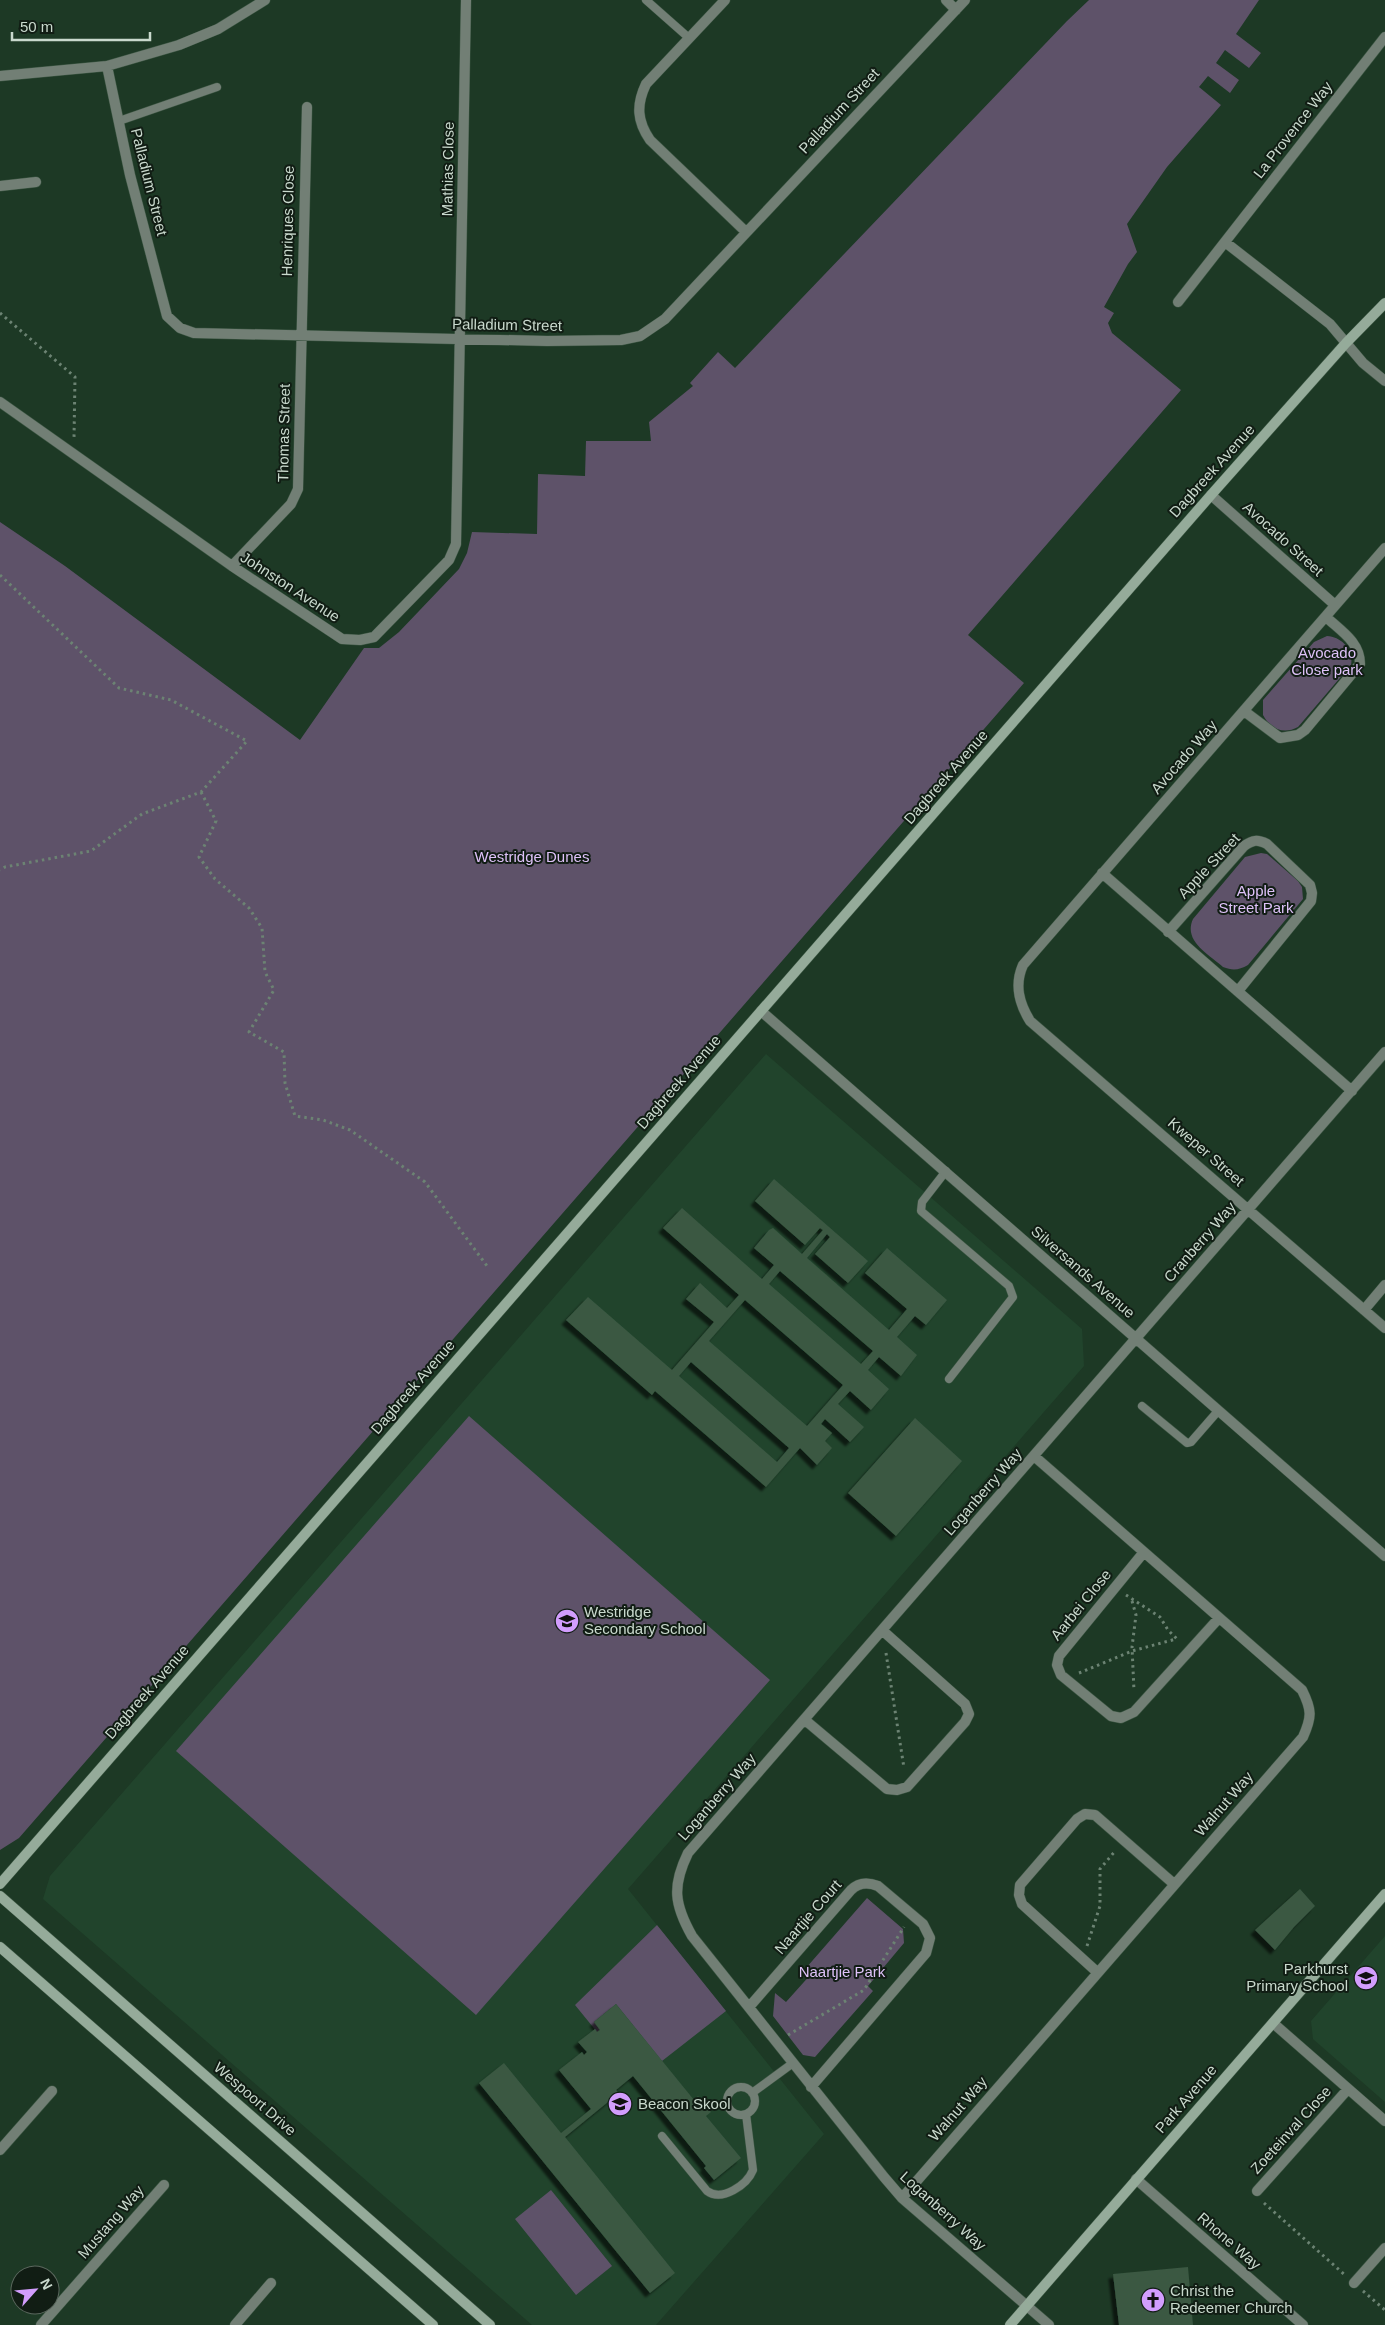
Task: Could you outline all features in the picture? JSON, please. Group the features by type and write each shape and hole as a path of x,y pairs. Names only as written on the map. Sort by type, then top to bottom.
{"street":[{"path":"0,76 107,66 195,39 218,29 265,0"},
{"name":"Mathias Close","path":"460,339 466,0"},
{"path":"725,0 646,84 639,99 643,130 650,140 746,232"},
{"path":"946,0 956,10"},
{"name":"Palladium Street","path":"107,66 130,176 167,316 180,328 194,333 301,336 621,340 640,336 665,319 965,0"},
{"name":"La Provence Way","path":"1178,302 1385,37"},
{"name":"Henriques Close","path":"301,336 307,107"},
{"path":"0,186 36,182"},
{"path":"1225,242 1330,324 1363,363 1385,381"},
{"name":"Dagbreek Avenue","path":"0,1884 1211,495 1346,342 1385,303"},
{"name":"Thomas Street","path":"232,566 296,497 298,489 301,336"},
{"name":"Johnston Avenue","path":"0,402 232,566 342,639 360,640 374,637 449,560 456,544 460,339"},
{"name":"Avocado Street","path":"1211,495 1335,605"},
{"name":"Avocado Way","path":"1018,991 1019,974 1023,965 1385,548"},
{"path":"1244,711 1280,738 1298,736 1305,730 1360,664 1359,651 1355,644 1326,617"},
{"name":"Apple Street","path":"1168,932 1244,846 1253,840 1267,844 1310,885 1312,893 1311,902 1238,991"},
{"path":"1102,873 1352,1090"},
{"name":"Kweper Street","path":"1018,991 1030,1021 1385,1328"},
{"name":"Silversands Avenue","path":"761,1011 1385,1556"},
{"name":"Cranberry Way","path":"1135,1339 1385,1052"},
{"path":"1364,1310 1385,1285"},
{"name":"Loganberry Way","path":"1049,2325 902,2198 811,2087 750,2006 692,1936 681,1917 676,1891 679,1872 688,1853 1135,1339"},
{"name":"Walnut Way","path":"902,2198 1303,1737 1311,1719 1309,1704 1302,1690 1034,1456"},
{"name":"Aarbei Close","path":"1061,1675 1057,1665 1059,1656 1144,1552"},
{"path":"1061,1675 1111,1716 1120,1718 1134,1712 1219,1618"},
{"path":"805,1720 887,1789 897,1790 907,1786 965,1722 969,1714 965,1704 883,1631"},
{"path":"1097,1972 1022,1904 1019,1895 1020,1885 1077,1819 1085,1814 1095,1815 1174,1884"},
{"name":"Naartjie Court","path":"750,2006 851,1890 859,1884 872,1883 878,1886 923,1924"},
{"name":"Park Avenue","path":"1010,2325 1385,1894"},
{"name":"Wespoort Drive","path":"0,1896 490,2325"},
{"path":"811,2087 926,1953 930,1938 923,1924"},
{"path":"0,1947 433,2325"},
{"path":"1273,2022 1385,2121"},
{"name":"Zoeteinval Close","path":"1256,2191 1348,2089"},
{"path":"0,2150 52,2091"},
{"name":"Rhone Way","path":"1136,2179 1303,2325"},
{"name":"Mustang Way","path":"41,2325 164,2185"},
{"path":"1354,2282 1385,2248"},
{"path":"235,2325 271,2283"}],"lane":[{"path":"646,0 689,38"},
{"path":"119,121 217,87"},
{"path":"946,1171 922,1202 921,1211 1009,1286 1013,1297 949,1379"},
{"path":"1142,1406 1184,1443 1191,1442 1218,1411"},
{"path":"752,2093 793,2063"},
{"path":"743,2087 752,2093 754,2106 746,2114 740,2115 729,2108 728,2096 737,2088 743,2087"},
{"path":"662,2136 706,2191 716,2196 727,2194 750,2176 753,2170 746,2114"}],"path":[{"path":"0,313 75,377 74,454"},
{"path":"0,575 119,688 171,700 247,741 201,792 142,814 90,851 5,867 0,870"},
{"path":"201,792 216,821 199,856 214,879 249,908 262,928 265,972 274,990 249,1032 284,1052 285,1083 295,1116 323,1120 350,1130 425,1182 488,1266"},
{"path":"1116,1587 1132,1601 1160,1618 1168,1630 1189,1652"},
{"path":"1132,1601 1136,1615 1132,1651 1134,1712"},
{"path":"883,1631 907,1786"},
{"path":"1061,1675 1074,1675 1132,1651 1176,1639"},
{"path":"1080,1957 1091,1940 1100,1906 1100,1869 1125,1840"},
{"path":"782,2030 790,2036 864,1990 906,1924 923,1924"},
{"path":"1256,2191 1255,2195 1385,2310"}],"shaded area":[{"name":"Westridge Secondary School","path":"766,1054 1082,1329 1084,1366 628,1889 824,2134 656,2325 532,2325 43,1899 50,1876"},
{"name":"Parkhurst Primary School","path":"1385,1936 1385,2102 1313,2039 1311,2021"}],"green space":[{"name":"Westridge Dunes","path":"1089,0 1259,0 1236,34 1261,53 1249,68 1225,50 1216,63 1239,80 1230,93 1208,76 1199,87 1221,105 1167,167 1127,224 1137,252 1128,264 1104,307 1114,313 1108,323 1112,333 1181,390 968,635 1024,683 19,1838 0,1850 0,522 65,566 300,740 364,648 379,648 399,632 459,569 467,553 472,532 537,534 538,474 585,476 586,441 651,441 649,422 693,386 690,383 718,352 735,368"},
{"name":"Avocado Close park","path":"1327,636 1338,639 1346,645 1351,654 1351,665 1298,727 1283,730 1273,727 1263,715 1263,700 1314,642"},
{"name":"Apple Street Park","path":"1261,853 1267,854 1298,881 1302,887 1303,899 1248,965 1236,969 1223,967 1204,952 1194,940 1191,934 1193,919 1245,857"},
{"path":"469,1416 770,1680 476,2015 176,1751"},
{"name":"Naartjie Park","path":"867,1898 903,1929 904,1943 868,1986 873,1991 815,2057 803,2055 773,2016 775,1993 786,2002 812,1973 806,1968"},
{"path":"657,1925 726,2011 662,2061 616,2004 594,2022 600,2030 597,2032 575,2005"},
{"path":"551,2190 612,2266 576,2295 515,2219"}],"building":[{"path":"774,1179 868,1261 848,1283 815,1254 830,1237 827,1234 807,1258 889,1330 907,1309 865,1273 887,1248 947,1300 926,1325 915,1316 897,1337 917,1355 901,1376 879,1357 868,1370 889,1389 871,1410 850,1391 838,1404 864,1427 850,1442 825,1419 821,1424 832,1433 825,1441 832,1448 817,1465 800,1448 766,1487 655,1391 652,1395 566,1320 588,1297 672,1370 714,1322 686,1299 700,1283 727,1308 739,1295 663,1228 682,1208 762,1279 774,1265 754,1248 769,1230 773,1228 802,1254 823,1230 820,1228 805,1245 755,1201","holes":["780,1271 873,1351 861,1364 769,1284","745,1300 843,1385 807,1426 709,1341","691,1362 789,1448 777,1462 679,1376"]},
{"path":"915,1418 962,1461 896,1536 848,1493"},
{"path":"1300,1889 1315,1906 1275,1950 1255,1930"},
{"path":"616,2004 694,2100 698,2096 711,2112 706,2116 741,2158 714,2180 704,2168 706,2166 633,2076 616,2090 619,2093 565,2137 675,2273 650,2293 479,2083 504,2063 561,2133 591,2109 559,2070 582,2052 584,2055 587,2052 578,2042 595,2029 597,2032 600,2030 594,2022"},
{"name":"Christ the Redeemer Church","path":"1188,2267 1193,2325 1119,2325 1113,2274"}],"place":[{"name":"Westridge Secondary School","path":"567,1621"},
{"name":"Parkhurst Primary School","path":"1366,1978"},
{"name":"Beacon Skool","path":"620,2104"},
{"name":"Christ the Redeemer Church","path":"1153,2300"}]}
